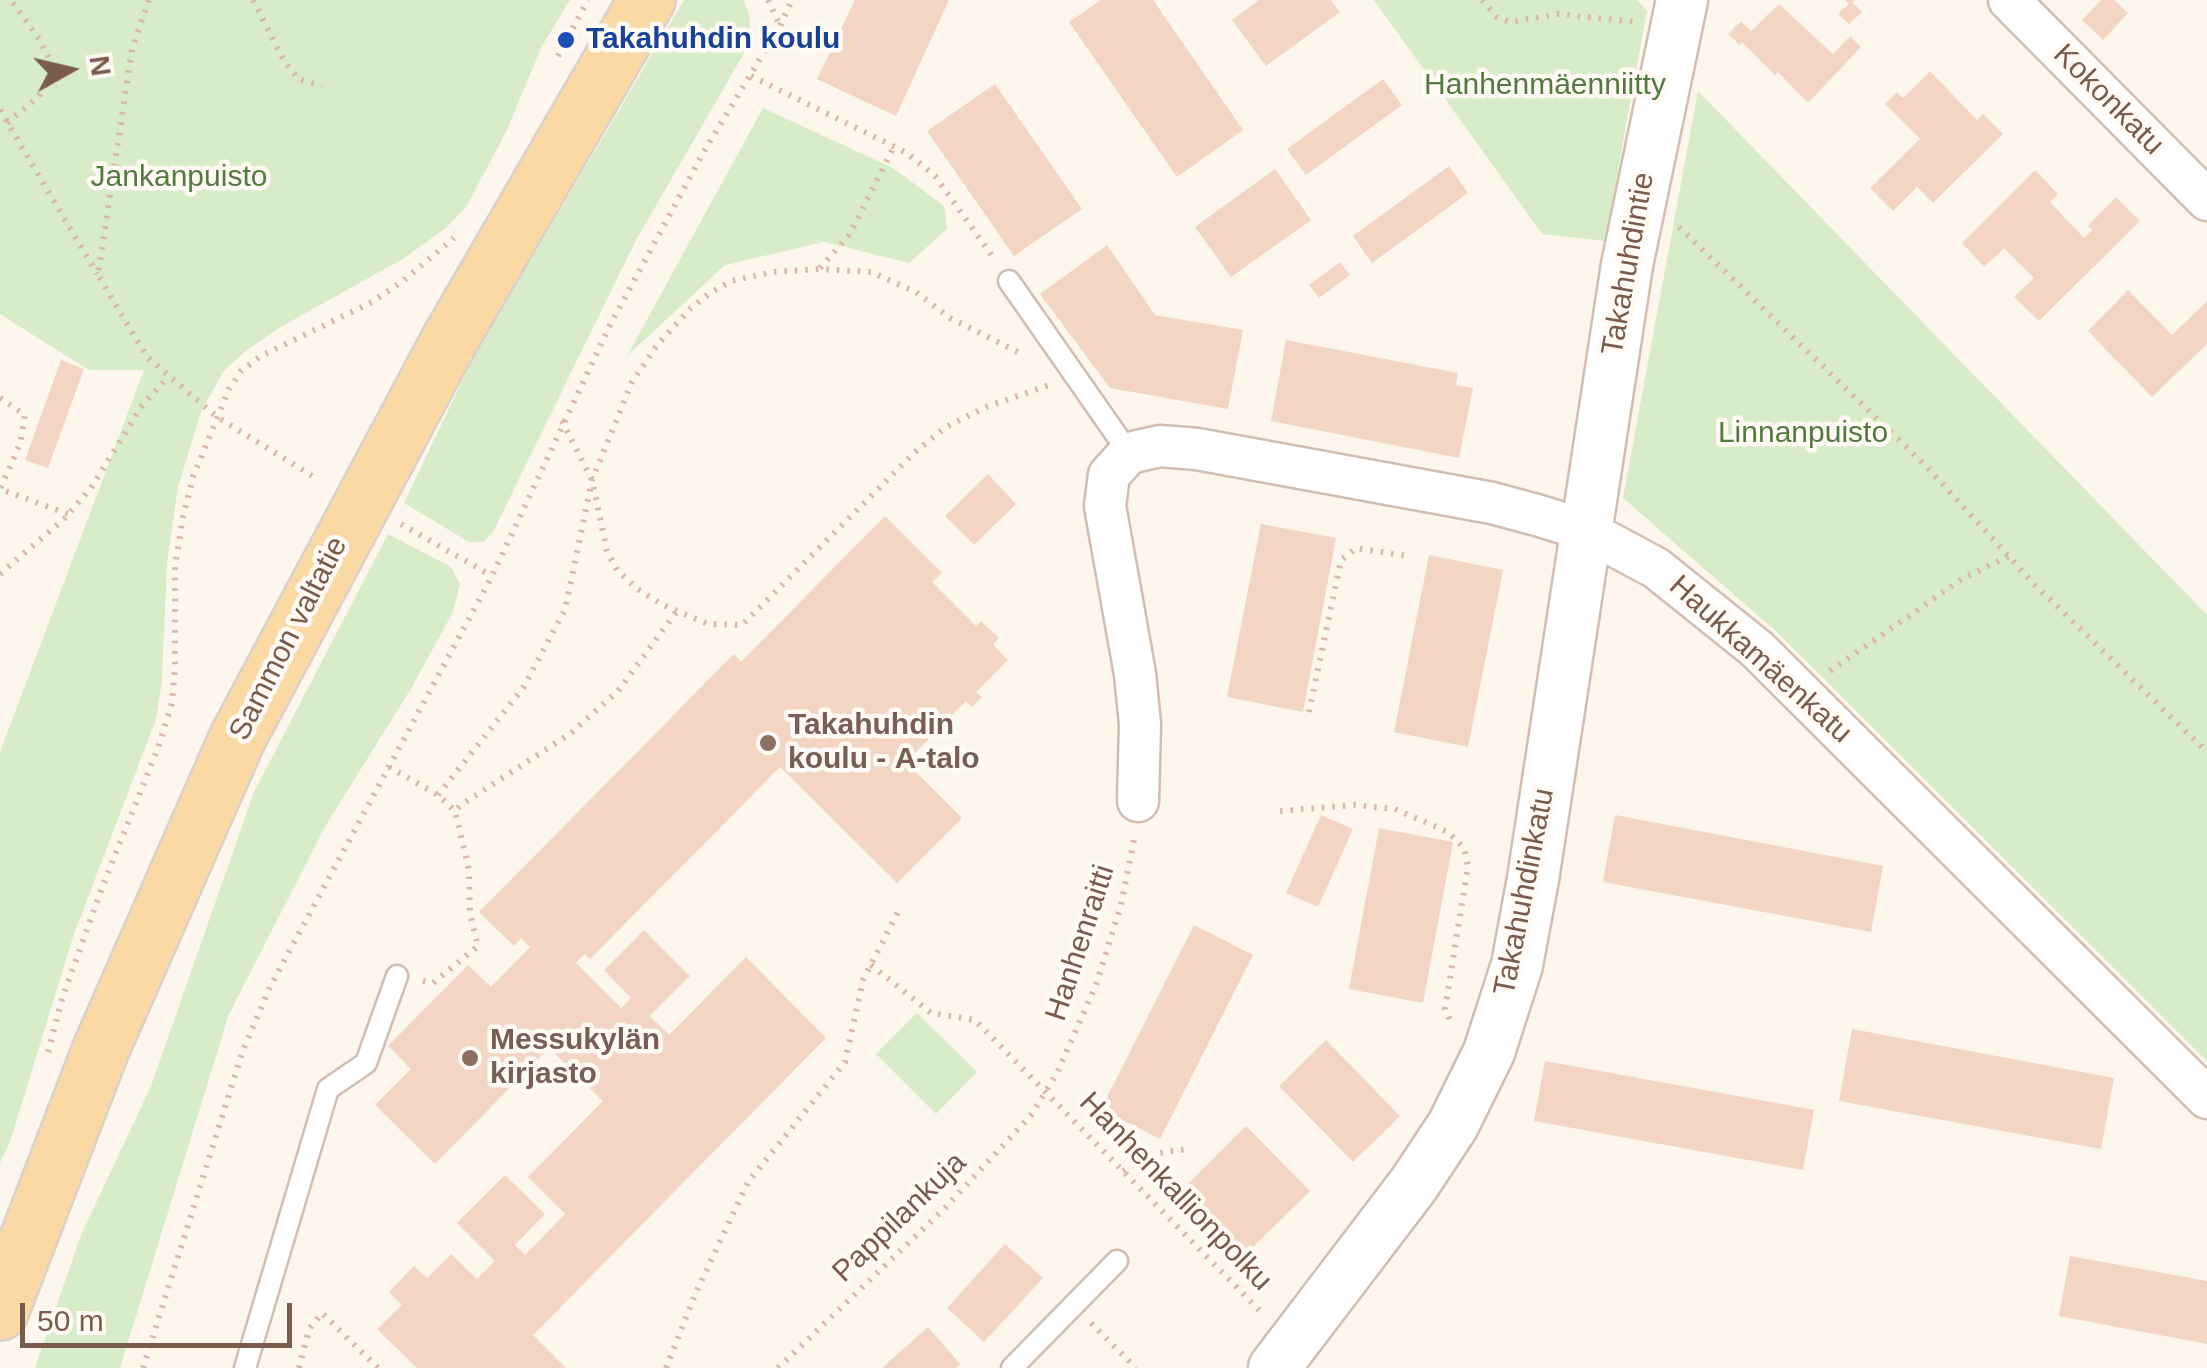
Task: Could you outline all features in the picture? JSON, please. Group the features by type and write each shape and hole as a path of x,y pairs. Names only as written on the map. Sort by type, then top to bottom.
{"main road":[{"name":"Sammon valtatie","path":"0,1312 101,1049 237,738 449,341 647,0"}],"street":[{"name":"Kokonkatu","path":"2010,0 2207,200"},
{"name":"Takahuhdintie","path":"1585,530 1627,265 1679,16"},
{"name":"Haukkamäenkatu","path":"1129,453 1160,446 1197,450 1492,504 1585,530 1656,568 1757,649 1802,691 2207,1098"},
{"path":"1129,453 1109,475 1105,506 1135,674 1140,724 1138,801"},
{"name":"Takahuhdinkatu","path":"1273,1345 1414,1184 1453,1125 1489,1052 1516,965 1533,878 1585,530"}],"lane":[{"path":"1010,280 1129,453"},
{"path":"245,1368 328,1089 366,1063 397,976"},
{"path":"1012,1368 1116,1261"}],"path":[{"path":"7,123 39,96 51,76 39,39 11,0"},
{"path":"98,275 132,49 149,0"},
{"path":"253,0 283,59 298,79 322,86"},
{"path":"768,0 780,26"},
{"path":"143,1368 243,1050 270,987 492,576 610,325 792,0"},
{"path":"1482,0 1497,17 1510,22 1560,14 1638,22 1679,16"},
{"path":"751,76 908,153 935,176 1010,280"},
{"path":"0,110 148,356 217,417 319,480"},
{"path":"819,268 850,234 894,146"},
{"path":"1642,190 1927,467 2156,706 2207,752"},
{"path":"44,1066 63,996 172,702 175,566 193,477 229,389 242,370 262,356 372,302 466,228"},
{"path":"438,795 523,688 552,636 564,610 592,480 632,382 658,344 691,308 731,281 819,268 871,272 916,292 950,318 1077,376"},
{"path":"0,574 68,514 91,488 140,407 169,376"},
{"path":"562,421 592,480 607,551 617,570 636,588 677,611 708,624 742,625 946,427 986,407 1077,376"},
{"path":"0,398 25,415 20,444 0,490 68,514"},
{"path":"396,520 492,576"},
{"path":"1309,712 1341,560 1356,548 1407,556"},
{"path":"1802,691 1966,577 2010,556"},
{"path":"456,811 572,733 618,692 677,611"},
{"path":"388,767 438,795 456,811 469,870 470,914 478,946 433,983 397,976"},
{"name":"Hanhenraitti","path":"1046,1093 1077,1030 1110,946 1133,854 1138,801"},
{"path":"1280,812 1356,805 1395,808 1448,832 1464,848 1468,866 1446,1009 1454,1029 1489,1052"},
{"path":"666,1368 697,1290 748,1182 844,1062 863,980 900,908"},
{"name":"Hanhenkallionpolku","path":"871,965 931,1013 975,1020 1123,1171 1273,1345"},
{"name":"Pappilankuja","path":"778,1368 946,1208 997,1154 1046,1093"},
{"path":"1123,1171 1152,1154 1188,1149"},
{"path":"1072,1305 1136,1368"},
{"path":"299,1368 308,1328 322,1312 378,1368"}],"green space":[{"name":"Jankanpuisto","path":"0,0 570,0 542,46 506,132 466,207 447,227 406,257 244,352 223,372 201,412 178,487 167,563 162,681 156,719 73,937 10,1142 0,1163 0,752 144,370 89,370 0,314"},
{"path":"684,0 743,0 749,14 751,41 635,242 493,532 484,542 469,542 404,503 475,354"},
{"name":"Hanhenmäenniitty","path":"1374,0 1637,0 1647,11 1605,241 1542,234"},
{"name":"Linnanpuisto","path":"1698,91 2207,615 2207,1061 1778,633 1623,498"},
{"path":"763,108 893,168 944,206 947,229 909,263 824,242 725,265 627,356"},
{"path":"388,534 451,567 460,584 453,612 412,687 326,825 229,1014 120,1368 35,1368 81,1235 151,1086 254,792"},
{"path":"917,1013 977,1072 936,1114 876,1054"}],"building":[{"path":"855,0 949,0 896,116 817,79"},
{"path":"1101,0 1153,0 1243,130 1177,177 1069,22"},
{"path":"1259,0 1331,0 1340,12 1266,66 1232,20"},
{"path":"1845,0 1855,0 1852,2 1862,12 1849,24 1838,14 1849,4"},
{"path":"2101,0 2114,0 2128,13 2103,40 2082,20"},
{"path":"1779,4 1833,54 1850,36 1861,47 1808,103 1778,72 1775,75 1742,42 1740,45 1728,34 1741,21 1751,31"},
{"path":"1930,71 1977,120 1983,114 2003,134 1933,203 1917,187 1893,211 1870,188 1920,139 1885,104 1897,92 1903,98"},
{"path":"1383,79 1402,105 1306,175 1287,149"},
{"path":"995,84 1082,209 1014,256 927,131"},
{"path":"1449,166 1468,193 1372,263 1353,236"},
{"path":"1275,169 1311,220 1231,277 1195,227"},
{"path":"2035,170 2058,194 2050,202 2084,238 2092,230 2088,226 2116,197 2140,221 2039,321 2014,297 2034,278 2004,248 1984,267 1962,243"},
{"path":"1107,245 1155,315 1243,330 1228,409 1110,388 1040,294"},
{"path":"1340,262 1350,275 1319,298 1309,285"},
{"path":"2128,290 2172,335 2207,301 2207,344 2152,397 2088,331"},
{"path":"1286,340 1458,373 1456,385 1473,388 1459,458 1271,421"},
{"path":"61,360 84,369 48,468 25,460"},
{"path":"988,474 1016,504 974,545 945,516"},
{"name":"Takahuhdin koulu - A-talo","path":"885,516 942,573 932,582 976,626 981,621 999,638 993,645 1008,660 976,692 982,697 972,707 966,701 906,762 962,818 897,883 780,767 590,959 585,954 576,963 621,1008 631,998 604,970 644,930 690,976 650,1016 669,1035 746,957 826,1038 533,1335 566,1368 417,1368 377,1329 402,1305 389,1292 414,1266 427,1278 451,1254 477,1279 495,1261 457,1223 505,1175 545,1214 515,1245 525,1255 565,1214 528,1177 603,1101 549,1048 435,1164 375,1105 411,1069 388,1046 468,965 491,987 530,947 521,938 514,946 479,912 734,654 741,662"},
{"path":"1261,524 1336,538 1303,712 1227,697"},
{"path":"1429,555 1503,570 1468,747 1394,732"},
{"path":"1321,815 1353,829 1318,907 1286,893"},
{"path":"1615,815 1883,866 1871,932 1603,882"},
{"path":"1379,828 1453,842 1423,1003 1349,989"},
{"path":"1194,925 1253,955 1160,1139 1101,1109"},
{"path":"1852,1029 2114,1078 2101,1149 1839,1101"},
{"path":"1326,1040 1400,1116 1353,1162 1279,1086"},
{"path":"1545,1061 1814,1110 1803,1170 1534,1121"},
{"path":"1246,1126 1310,1191 1239,1261 1176,1196"},
{"path":"1005,1244 1043,1278 984,1342 947,1308"},
{"path":"2070,1256 2207,1281 2207,1344 2059,1316"},
{"path":"928,1327 960,1364 956,1368 882,1368"}],"place":[{"name":"Takahuhdin koulu","path":"566,40"},
{"name":"Takahuhdin koulu - A-talo","path":"768,743"},
{"name":"Messukylän kirjasto","path":"470,1058"}]}
